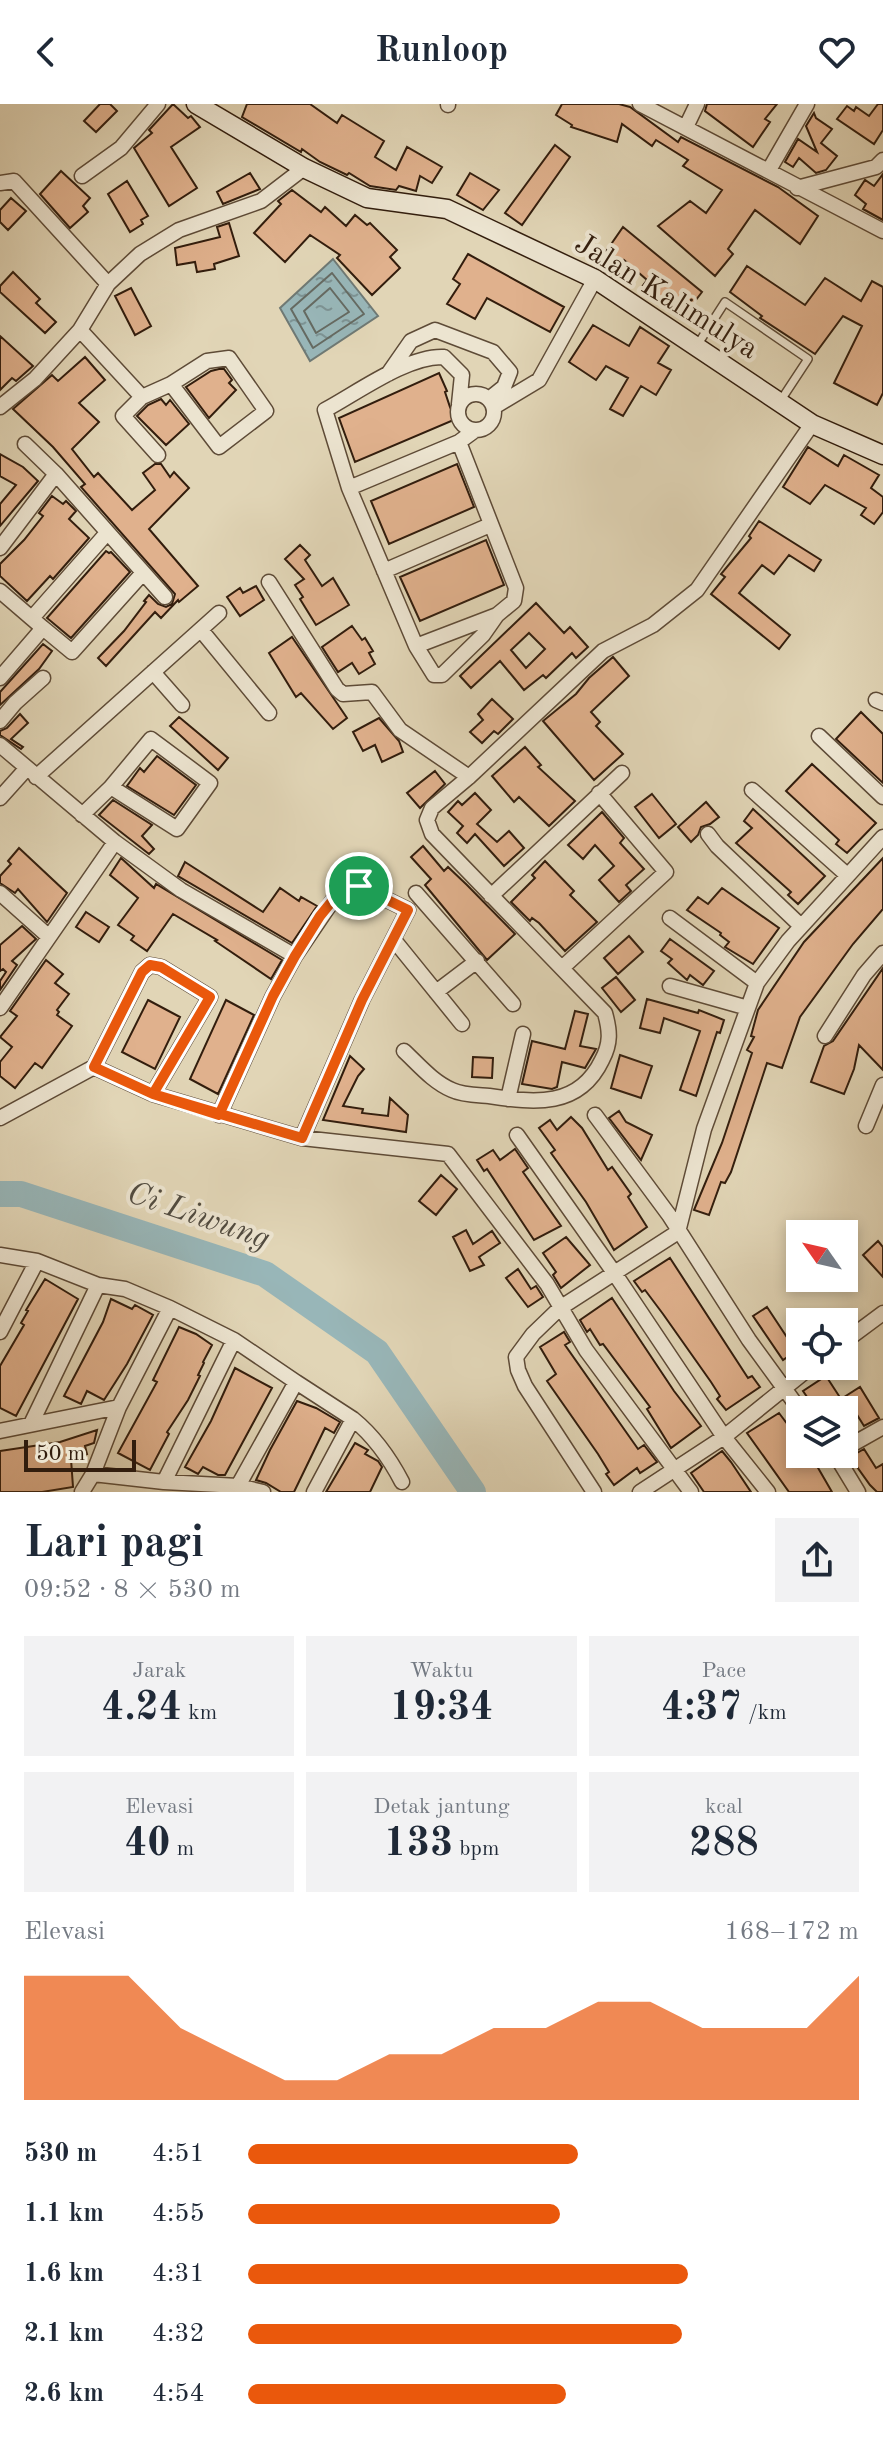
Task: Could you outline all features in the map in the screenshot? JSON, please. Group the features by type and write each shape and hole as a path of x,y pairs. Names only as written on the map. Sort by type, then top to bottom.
{"street":[{"path":"82,176 121,148 158,104"},
{"path":"640,104 883,231"},
{"path":"686,127 697,104"},
{"path":"769,170 807,104"},
{"name":"Jalan Kalimulya","path":"205,105 304,168 367,198 447,209 595,279 812,424 879,449"},
{"path":"797,188 876,167 883,160"},
{"path":"0,407 35,379 80,330 108,284 140,254 179,230 261,201 304,168"},
{"path":"0,183 14,181 108,284"},
{"path":"492,403 539,380 595,279"},
{"path":"80,330 142,397"},
{"path":"349,488 459,442 482,429 491,420 492,403 510,372 493,352 435,330 411,341 388,375"},
{"path":"459,442 516,588 514,601 497,615 483,635 442,675 434,675 416,646 349,488 325,410 388,375 431,357 444,357 462,375 459,420 474,431"},
{"path":"158,455 123,416 142,397 171,384 207,361 229,358 266,411 219,447 171,384"},
{"path":"459,404 466,396 476,393 492,403"},
{"path":"404,1051 430,1077 453,1091 508,1099 550,1100 569,1095 593,1080 608,1049 610,1032 605,1013 432,834 427,820 432,808 603,651 653,625 697,590 812,424"},
{"path":"25,444 56,474 165,597"},
{"path":"0,548 56,474"},
{"path":"384,571 490,525"},
{"path":"0,678 37,623 107,533"},
{"path":"0,591 72,652 142,574"},
{"path":"269,582 337,689 343,694 372,692 400,730 469,777"},
{"path":"0,798 153,672 219,613"},
{"path":"416,646 497,615"},
{"path":"201,630 269,713"},
{"path":"153,672 182,705"},
{"path":"0,721 43,678"},
{"path":"819,736 883,797"},
{"path":"82,815 111,787 151,739 210,783 177,829 111,787"},
{"path":"0,745 115,842 181,890 295,956"},
{"path":"491,896 622,773"},
{"path":"752,790 847,875"},
{"path":"562,968 666,872 599,793"},
{"path":"708,834 801,926"},
{"path":"594,1492 532,1397 518,1370 516,1357 560,1308 678,1232 704,1129 757,983 801,926 883,837"},
{"path":"0,1008 115,842"},
{"path":"219,1115 273,996 295,956 333,900 359,886 408,910 362,1000 302,1138"},
{"path":"0,893 48,936"},
{"path":"416,893 513,1004"},
{"path":"670,918 757,983"},
{"path":"394,940 462,1024"},
{"path":"825,1036 864,975 883,953"},
{"path":"436,992 477,961"},
{"path":"0,1118 94,1067 142,972 150,965 161,967 210,997 153,1094"},
{"path":"670,986 748,1008"},
{"path":"508,1099 523,1034"},
{"path":"94,1067 153,1094 302,1138 448,1154 547,1284 586,1350 691,1492"},
{"path":"866,1126 883,1085"},
{"path":"595,1115 669,1215 789,1396"},
{"path":"517,1135 724,1437 768,1492"},
{"path":"0,1255 37,1261 98,1285 125,1289 234,1340 367,1430 386,1453 402,1489"},
{"path":"0,1332 37,1261"},
{"path":"31,1424 98,1285"},
{"path":"82,1492 93,1474 119,1407 170,1308"},
{"path":"858,1332 883,1313"},
{"path":"164,1482 234,1340"},
{"path":"640,1492 724,1437 793,1380"},
{"path":"238,1486 296,1382"},
{"path":"0,1431 119,1407"},
{"path":"314,1492 353,1419"},
{"path":"858,1441 883,1427"},
{"path":"843,1468 858,1492"},
{"path":"93,1474 238,1486 263,1492"}],"lane":[{"path":"696,346 725,302 808,359 779,402"}],"water":[{"path":"333,259 378,316 310,361 280,308"}],"building":[{"path":"100,104 110,104 117,111 96,132 84,121"},
{"path":"173,104 188,118 191,116 200,127 171,147 197,188 169,206 134,148 152,133 149,130"},
{"path":"247,104 310,104 337,123 342,115 384,141 375,157 396,170 407,147 442,167 432,183 420,176 416,191 399,186 396,190 370,186 349,173 347,175 320,162 302,149 301,152 242,117"},
{"path":"562,104 619,104 630,107 678,142 681,137 778,187 818,216 800,244 755,210 728,249 733,254 715,276 658,226 690,201 706,213 722,190 683,166 688,160 656,140 652,146 622,124 617,142 571,127 556,115"},
{"path":"707,104 777,104 765,119 770,122 753,147 705,111"},
{"path":"878,104 883,104 883,130 874,144 837,119 847,106 854,111 856,107 869,116"},
{"path":"814,113 816,118 832,129 821,143 837,156 826,170 816,173 799,158 793,167 785,162 798,139 817,152 806,126"},
{"path":"555,145 570,157 522,225 505,213"},
{"path":"61,171 90,198 83,206 88,212 70,228 40,194"},
{"path":"250,173 260,189 223,204 217,192"},
{"path":"470,173 499,190 483,210 457,195"},
{"path":"883,174 883,220 863,209 866,204 855,195 865,180 874,186"},
{"path":"127,181 148,216 141,220 143,224 130,232 108,194"},
{"path":"292,190 321,212 325,207 346,226 355,215 367,225 370,223 397,250 390,257 400,268 372,295 337,258 340,255 310,235 285,262 254,233 281,204 278,201"},
{"path":"11,198 26,211 8,230 0,222 0,210"},
{"path":"229,223 239,256 214,264 215,269 197,272 195,262 177,265 175,248 220,237 217,227"},
{"path":"623,227 702,292 682,318 641,288 647,280 624,260 614,277 596,266"},
{"path":"468,254 564,307 550,332 487,298 475,319 447,304 460,284 453,279"},
{"path":"747,266 805,305 825,278 861,301 872,281 883,287 883,393 877,405 834,383 862,326 843,316 815,354 760,318 762,316 730,292"},
{"path":"13,272 40,299 36,303 56,322 45,333 0,292 0,286"},
{"path":"131,288 151,326 135,335 115,296"},
{"path":"593,325 629,346 640,327 669,346 658,363 671,370 656,395 641,386 623,416 610,409 628,378 606,366 596,380 569,362"},
{"path":"0,336 33,366 16,381 12,378 0,390"},
{"path":"85,357 105,380 79,403 99,422 72,449 94,477 98,473 132,510 155,490 143,473 155,464 161,464 170,477 174,472 189,488 149,529 198,586 178,600 161,618 155,612 106,666 98,658 124,631 149,595 166,607 172,604 175,594 81,487 85,484 53,447 13,409 52,375 58,381"},
{"path":"224,369 232,380 229,383 236,390 209,418 186,387"},
{"path":"439,373 456,419 355,462 339,418"},
{"path":"161,399 166,405 170,400 189,424 166,445 137,416 148,405"},
{"path":"808,447 838,466 844,455 879,475 871,488 883,497 883,512 874,524 861,515 866,508 825,485 810,504 783,487"},
{"path":"0,454 23,467 38,481 0,526 0,504 16,485 0,476"},
{"path":"457,464 474,507 389,544 371,501"},
{"path":"52,496 63,504 66,501 76,511 69,519 89,538 53,579 50,576 27,601 0,576 0,564 43,516 39,513"},
{"path":"759,521 821,560 814,571 789,555 774,574 762,565 739,593 790,635 779,649 711,594 725,577 721,574 751,538 749,536"},
{"path":"486,540 504,585 420,621 400,577"},
{"path":"300,545 310,555 305,560 322,586 333,578 349,605 316,625 295,585 304,579 285,559"},
{"path":"106,551 111,552 130,572 71,638 47,618"},
{"path":"256,586 264,600 240,616 227,597 240,588 243,593"},
{"path":"536,603 564,633 570,627 588,647 576,658 572,653 546,678 543,675 524,690 500,661 471,688 460,676","holes":["529,633 545,649 526,668 511,650"]},
{"path":"352,626 373,651 369,653 375,664 359,674 352,663 338,672 322,647"},
{"path":"292,637 347,718 333,729 301,693 296,697 269,653"},
{"path":"43,644 52,651 39,669 0,705 0,692"},
{"path":"613,657 629,676 591,712 600,722 596,726 623,754 594,780 543,721"},
{"path":"492,699 513,719 498,734 494,731 482,743 470,732 483,720 478,714"},
{"path":"861,712 883,734 883,783 836,739"},
{"path":"20,714 28,723 11,739 23,747 21,749 0,735 0,731"},
{"path":"179,717 228,758 218,770 170,726"},
{"path":"379,718 399,741 403,752 382,762 375,745 363,751 353,732"},
{"path":"525,747 541,765 538,767 575,801 549,826 519,797 514,802 492,776"},
{"path":"157,756 196,785 174,815 127,786 140,768 144,772"},
{"path":"812,764 876,823 847,853 836,844 839,840 786,791"},
{"path":"435,771 445,784 420,808 407,793"},
{"path":"475,793 491,810 477,824 497,842 509,831 524,848 504,866 475,834 467,843 457,833 463,826 448,812 458,801 462,805"},
{"path":"652,794 676,824 659,838 635,807"},
{"path":"113,800 152,825 142,836 154,849 149,854 99,815"},
{"path":"706,802 719,817 701,827 691,842 678,827"},
{"path":"753,809 825,876 798,904 788,895 791,892 736,843 752,828 744,821"},
{"path":"602,812 624,838 620,843 644,869 626,885 631,891 619,902 599,880 614,866 595,845 583,859 568,845"},
{"path":"423,846 444,871 448,867 515,934 487,960 425,885 431,879 411,857"},
{"path":"19,848 67,893 47,922 18,889 15,893 0,883 0,876 11,864 8,861"},
{"path":"121,858 154,888 156,884 282,960 271,979 217,940 173,914 147,951 131,940 134,936 118,925 138,898 110,875"},
{"path":"883,858 883,909 853,944 800,1017 782,1068 767,1063 731,1172 725,1183 721,1182 709,1215 694,1210 722,1143 752,1053 747,1050 754,1037 751,1036 758,1010 804,942"},
{"path":"545,861 574,891 570,895 597,922 565,951 539,923 532,918 530,921 511,902 535,878 532,875"},
{"path":"185,862 263,912 280,888 299,901 301,897 317,906 292,943 178,876"},
{"path":"722,888 779,928 753,964 725,947 729,942 721,933 687,910 698,897 708,904"},
{"path":"86,912 109,927 99,942 76,927"},
{"path":"22,926 36,939 12,961 17,965 0,990 0,981 6,972 3,969 0,971 0,945"},
{"path":"629,936 643,952 618,974 604,958"},
{"path":"670,939 714,971 703,985 690,975 687,980 668,963 672,959 661,951"},
{"path":"46,960 63,974 55,983 69,994 57,1010 57,1015 72,1026 42,1068 35,1063 15,1088 0,1076 0,1062 12,1047 0,1037 17,1016 10,1011"},
{"path":"883,968 883,1070 859,1045 844,1094 811,1082 824,1046 833,1041"},
{"path":"616,977 635,1000 621,1012 602,988"},
{"path":"647,999 698,1013 699,1010 724,1020 720,1033 717,1032 696,1096 680,1090 700,1031 664,1018 660,1033 640,1028"},
{"path":"148,1000 180,1017 155,1069 122,1052"},
{"path":"226,1000 254,1015 218,1094 190,1079"},
{"path":"575,1011 588,1014 580,1046 596,1049 585,1068 562,1062 557,1087 552,1089 522,1084 532,1041 565,1049"},
{"path":"620,1055 652,1066 641,1098 611,1088"},
{"path":"350,1056 364,1069 343,1106 363,1109 362,1113 388,1116 390,1098 408,1115 406,1132 323,1120"},
{"path":"473,1057 493,1058 492,1078 472,1077"},
{"path":"619,1111 626,1122 652,1135 641,1160 609,1118"},
{"path":"571,1117 582,1128 608,1170 612,1167 631,1194 628,1197 647,1227 614,1250 586,1202 551,1153 555,1150 539,1128 550,1120 557,1130"},
{"path":"515,1149 528,1168 523,1172 561,1226 534,1240 487,1169 484,1171 477,1160 493,1150 500,1160"},
{"path":"441,1175 457,1189 436,1215 419,1201"},
{"path":"466,1230 473,1244 492,1231 500,1243 479,1257 484,1265 470,1271 453,1237"},
{"path":"566,1237 590,1265 561,1288 553,1275 556,1272 543,1253"},
{"path":"878,1241 883,1247 883,1277 863,1255"},
{"path":"670,1258 748,1378 752,1376 760,1387 726,1410 717,1399 720,1396 711,1382 663,1314 634,1281"},
{"path":"518,1269 531,1289 536,1286 543,1297 528,1307 506,1278"},
{"path":"45,1279 78,1299 16,1416 0,1408 0,1366 24,1325 21,1323 26,1310"},
{"path":"612,1298 701,1426 671,1448 647,1409 650,1407 603,1344 600,1345 590,1329 587,1332 580,1320"},
{"path":"111,1299 132,1309 135,1305 153,1315 104,1400 87,1391 81,1404 64,1396 103,1322"},
{"path":"767,1307 786,1336 786,1358 783,1360 753,1316"},
{"path":"179,1327 212,1345 200,1376 167,1432 169,1434 150,1470 118,1453 157,1382 153,1380"},
{"path":"564,1332 570,1342 565,1345 638,1449 644,1445 657,1462 640,1473 637,1468 614,1485 598,1454 547,1381 556,1374 540,1347"},
{"path":"235,1368 272,1388 225,1475 203,1467 198,1474 185,1467 211,1421"},
{"path":"820,1380 829,1380 839,1396 806,1396 803,1391"},
{"path":"860,1387 879,1418 864,1426 858,1416 858,1396 846,1396"},
{"path":"297,1401 340,1422 334,1433 325,1428 294,1492 281,1492 256,1480"},
{"path":"779,1413 786,1422 786,1468 818,1468 832,1492 789,1492 747,1433"},
{"path":"97,1430 94,1443 85,1446 87,1454 71,1459 73,1487 42,1492 0,1492 0,1451 60,1442"},
{"path":"355,1443 368,1450 365,1454 382,1467 370,1492 326,1492"},
{"path":"864,1449 876,1468 883,1464 883,1492 877,1492 858,1468 858,1452"},
{"path":"722,1451 751,1492 704,1492 691,1473"}],"waterway":[{"name":"Ci Liwung","path":"0,1194 21,1194 265,1274 377,1352 473,1492"}],"route":[{"path":"359,886 333,900 295,956 273,996 219,1115 153,1094 94,1067 142,972 150,965 156,965 210,997 153,1094 219,1115 302,1138 362,1000 408,910 359,886"}]}
